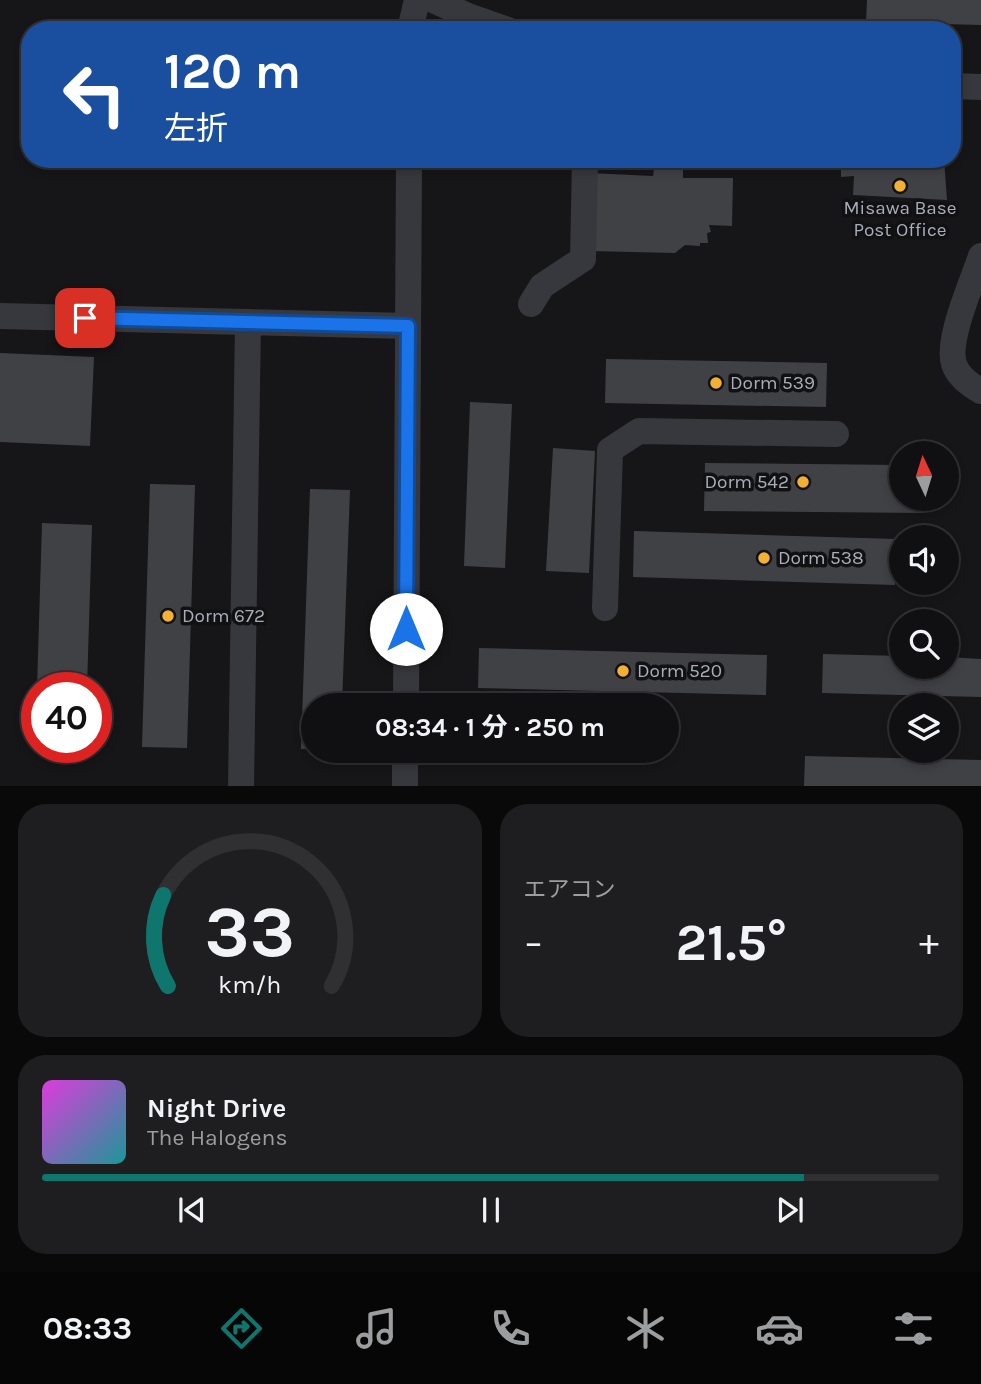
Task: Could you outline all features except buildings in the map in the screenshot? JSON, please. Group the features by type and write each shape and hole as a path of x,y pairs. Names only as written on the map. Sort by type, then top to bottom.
{"street":[{"path":"412,21 417,0"},
{"path":"433,0 482,21"},
{"path":"961,86 981,87"},
{"path":"406,693 408,168"},
{"path":"531,304 542,286 583,259 585,168"},
{"path":"981,256 974,299 956,327 952,349 954,364 961,377 981,391"},
{"path":"0,316 408,326"},
{"path":"241,786 248,322"},
{"path":"605,608 610,450 639,432 836,434"},
{"path":"405,763 405,786"}],"place":[{"name":"Misawa Base Post Office","path":"900,186"},
{"name":"Dorm 539","path":"716,383"},
{"name":"Dorm 542","path":"803,482"},
{"name":"Dorm 538","path":"764,558"},
{"name":"Dorm 672","path":"168,616"},
{"name":"Dorm 520","path":"623,671"}],"route":[{"path":"85,318 408,326 406,629"}]}
